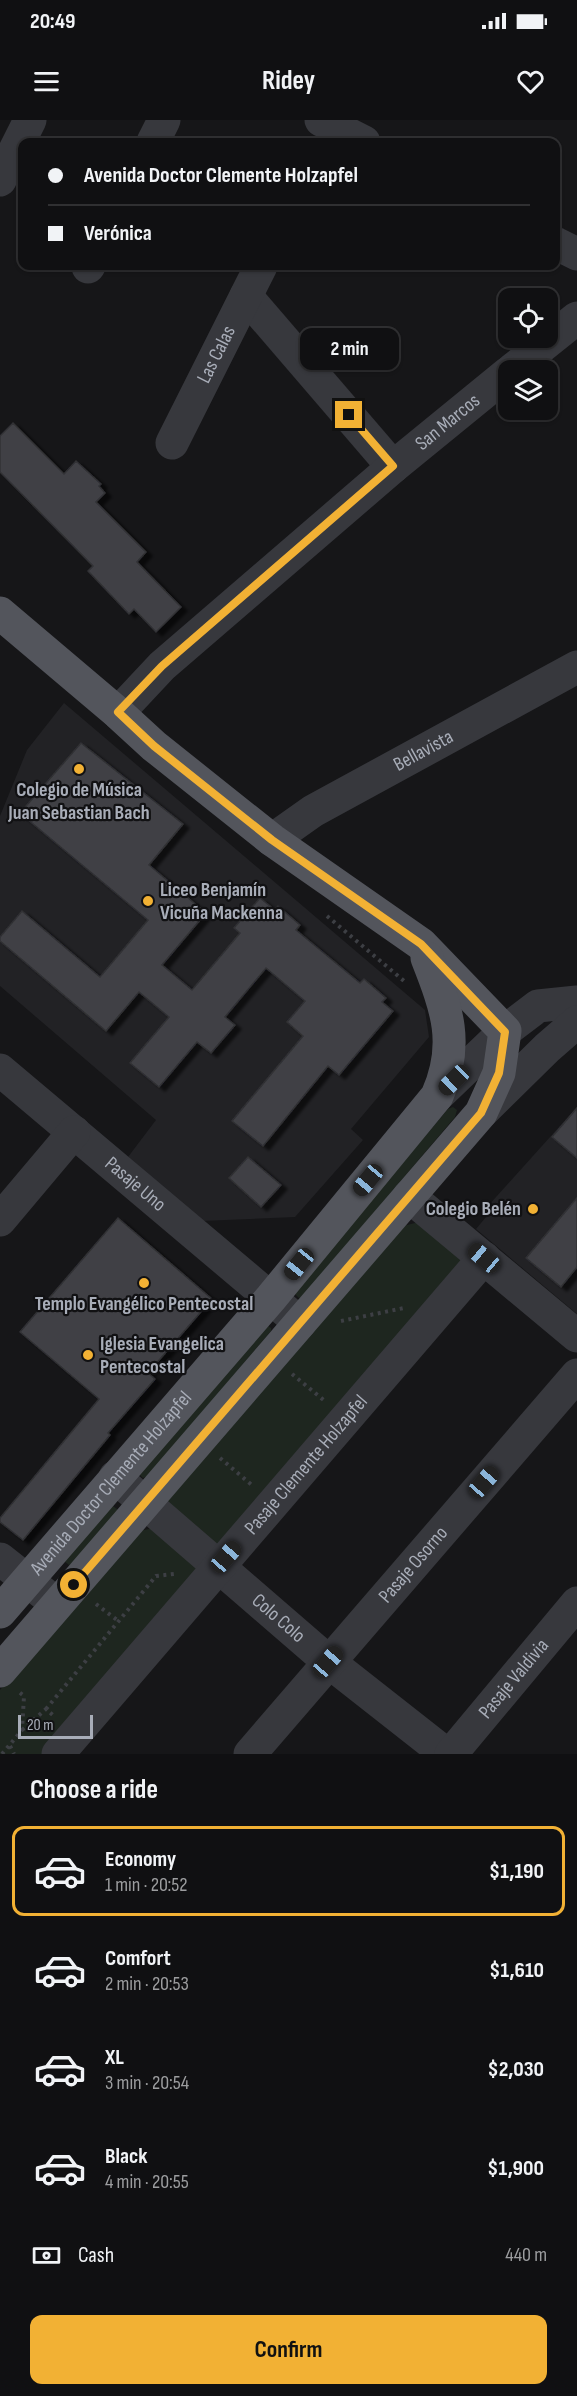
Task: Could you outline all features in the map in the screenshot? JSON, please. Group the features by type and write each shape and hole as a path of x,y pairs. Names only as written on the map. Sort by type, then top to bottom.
{"main road":[{"path":"0,613 118,712 154,746 272,840 421,944 505,1032"},
{"path":"421,944 445,1008 450,1029 446,1076 437,1096"},
{"name":"Avenida Doctor Clemente Holzapfel","path":"7,1679 73,1601 145,1502 481,1113 499,1073 505,1032"},
{"name":"Avenida Doctor Clemente Holzapfel","path":"0,1612 271,1298 437,1096"}],"street":[{"path":"21,138 30,120"},
{"path":"155,138 164,120"},
{"path":"325,129 352,138"},
{"path":"0,180 18,144"},
{"path":"560,246 577,254"},
{"name":"Las Calas","path":"172,443 259,270"},
{"path":"246,296 393,466"},
{"name":"San Marcos","path":"525,360 577,318"},
{"name":"San Marcos","path":"118,712 162,666 393,466 498,382"},
{"name":"Bellavista","path":"272,840 313,811 577,667"},
{"name":"Avenida Doctor Clemente Holzapfel","path":"437,1096 505,1032 538,1006 577,1002"},
{"path":"481,1113 577,1022"},
{"name":"Pasaje Uno","path":"0,1070 300,1323"},
{"path":"0,1220 74,1132"},
{"path":"409,1196 577,1336"},
{"name":"Pasaje Clemente Holzapfel","path":"58,1754 484,1258"},
{"name":"Pasaje Osorno","path":"250,1754 577,1375"},
{"name":"Colo Colo","path":"115,1477 328,1662 449,1754"},
{"path":"0,1559 27,1580 73,1601"},
{"name":"Pasaje Valdivia","path":"449,1754 577,1604"}],"path":[{"path":"334,1322 450,1298"},
{"path":"285,1368 345,1419"},
{"path":"213,1452 273,1503"},
{"path":"46,1709 117,1620 156,1576 177,1574"},
{"path":"73,1601 117,1620"},
{"path":"2,1754 22,1730 24,1696 7,1679"},
{"path":"10,1746 14,1754"}],"shaded area":[{"name":"Liceo Benjamín Vicuña Mackenna","path":"64,703 425,1010 429,1037 351,1129 363,1140 295,1217 201,1221 128,1157 156,1120 0,986 0,816 27,750"},
{"path":"453,1107 457,1110 455,1117 299,1298 295,1294 296,1289 448,1109"},
{"name":"Colegio Belén","path":"577,1107 577,1314 476,1229 491,1211 487,1207"},
{"path":"419,1222 466,1265 218,1557 158,1506 403,1226"},
{"path":"267,1325 271,1331 148,1476 143,1478 139,1474"},
{"path":"113,1506 117,1512 73,1563 69,1565 64,1561"},
{"path":"155,1528 203,1569 48,1754 0,1754 0,1690 133,1532"}],"building":[{"path":"13,423 64,474 76,461 101,484 99,486 105,493 96,502 146,552 137,562 181,607 156,632 134,609 129,614 88,571 93,566 0,472 0,436"},
{"path":"81,743 183,824 149,865 206,913 162,965 192,990 240,933 234,928 260,898 275,910 278,906 300,925 296,930 360,983 364,979 386,998 382,1002 393,1011 339,1075 328,1066 263,1146 232,1121 303,1036 287,1022 305,1001 266,968 225,1017 235,1025 211,1053 197,1042 159,1087 130,1063 169,1017 139,992 106,1031 0,941 0,937 22,911 100,977 148,920 20,813"},
{"path":"577,1108 577,1158 552,1137"},
{"path":"248,1157 281,1185 261,1207 229,1178"},
{"path":"577,1198 577,1267 561,1287 526,1258"},
{"path":"118,1218 212,1299 148,1373 155,1379 108,1433 110,1435 23,1540 0,1522 0,1518 99,1399 20,1332"}],"place":[{"name":"Colegio de Música Juan Sebastian Bach","path":"79,769"},
{"name":"Liceo Benjamín Vicuña Mackenna","path":"148,901"},
{"name":"Colegio Belén","path":"533,1209"},
{"name":"Templo Evangélico Pentecostal","path":"144,1283"},
{"name":"Iglesia Evangelica Pentecostal","path":"88,1355"}],"route":[{"path":"74,1585 481,1113 499,1073 505,1032 421,944 272,840 154,746 118,712 162,666 393,466 349,415"}]}
